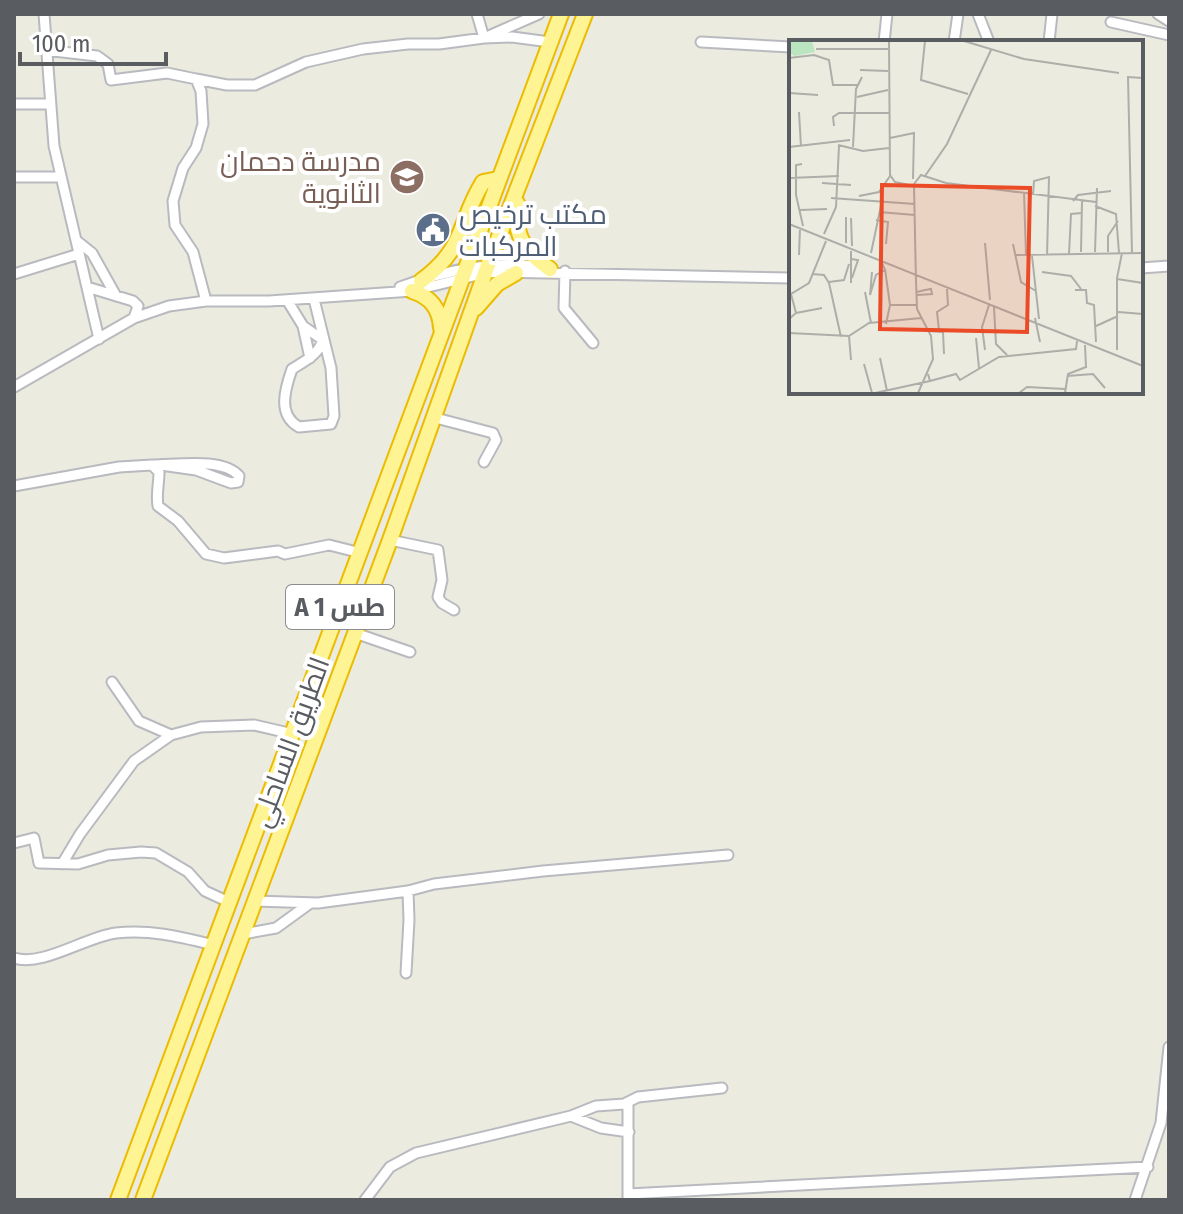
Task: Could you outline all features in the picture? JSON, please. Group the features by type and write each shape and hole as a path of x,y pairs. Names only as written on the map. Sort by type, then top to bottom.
{"highway":[{"name":"الطريق الساحلي","path":"118,1200 561,14"},
{"name":"الطريق الساحلي","path":"143,1200 390,540 487,269 585,14"},
{"path":"440,332 440,317 433,303 416,286 454,249 483,182 498,179"},
{"path":"520,185 516,215 519,235 528,252 558,270"},
{"path":"471,314 497,284 516,273"}],"street":[{"path":"44,14 49,104 60,177 99,339"},
{"path":"477,14 484,38"},
{"path":"484,38 539,14"},
{"path":"884,40 887,14"},
{"path":"954,40 958,14"},
{"path":"978,14 988,40"},
{"path":"1049,40 1052,14"},
{"path":"1158,14 1169,21"},
{"path":"1111,22 1169,35"},
{"path":"45,50 97,56 108,64 111,80 167,73 227,85 255,85 306,62 363,49 484,38 512,37 550,42"},
{"path":"701,42 789,47"},
{"path":"196,79 201,91 203,124 196,148 183,168 173,201 175,225 193,252 206,301"},
{"path":"14,104 49,104"},
{"path":"14,177 60,177"},
{"path":"75,240 92,253 116,296"},
{"path":"14,274 79,254"},
{"path":"14,387 134,318 169,306 206,301 314,299 394,290 517,264 558,270"},
{"path":"1143,268 1169,266"},
{"path":"487,269 516,273 558,270 789,278"},
{"path":"558,270 564,308 593,343"},
{"path":"87,287 133,301 138,306 134,318"},
{"path":"314,299 331,368 334,416 331,424 299,427 289,420 285,389 292,369 310,358 323,340"},
{"path":"287,300 303,326 310,358"},
{"path":"303,326 323,340"},
{"path":"432,417 493,433 496,440 484,462"},
{"path":"14,486 119,467 157,465 214,463 232,468 239,476 238,482 231,483 196,470 157,465"},
{"path":"157,465 160,487 156,494 158,506 178,521 206,554 224,558 278,551 285,554 329,545 361,553"},
{"path":"390,540 438,550 442,580 438,597 454,610"},
{"path":"355,633 410,652"},
{"path":"112,682 139,721 171,735"},
{"path":"62,864 80,834 134,761 171,735 201,727 254,725 293,734"},
{"path":"14,843 34,838 39,863 78,864 108,855 156,853 188,872 205,891 231,903"},
{"path":"254,901 309,904 543,871 728,855"},
{"path":"406,973 408,891"},
{"path":"243,934 276,928 309,904"},
{"path":"14,958 35,959 114,934 152,932 214,945"},
{"path":"1135,1200 1161,1123 1169,1047"},
{"path":"365,1200 390,1167 405,1157 571,1116 596,1106 628,1103 638,1097 722,1088"},
{"path":"628,1103 628,1197 1148,1167"},
{"path":"571,1116 601,1128 629,1132"}],"place":[{"name":"مدرسة دحمان الثانوية","path":"407,177"},
{"name":"مكتب ترخيص المركبات","path":"433,230"}]}
